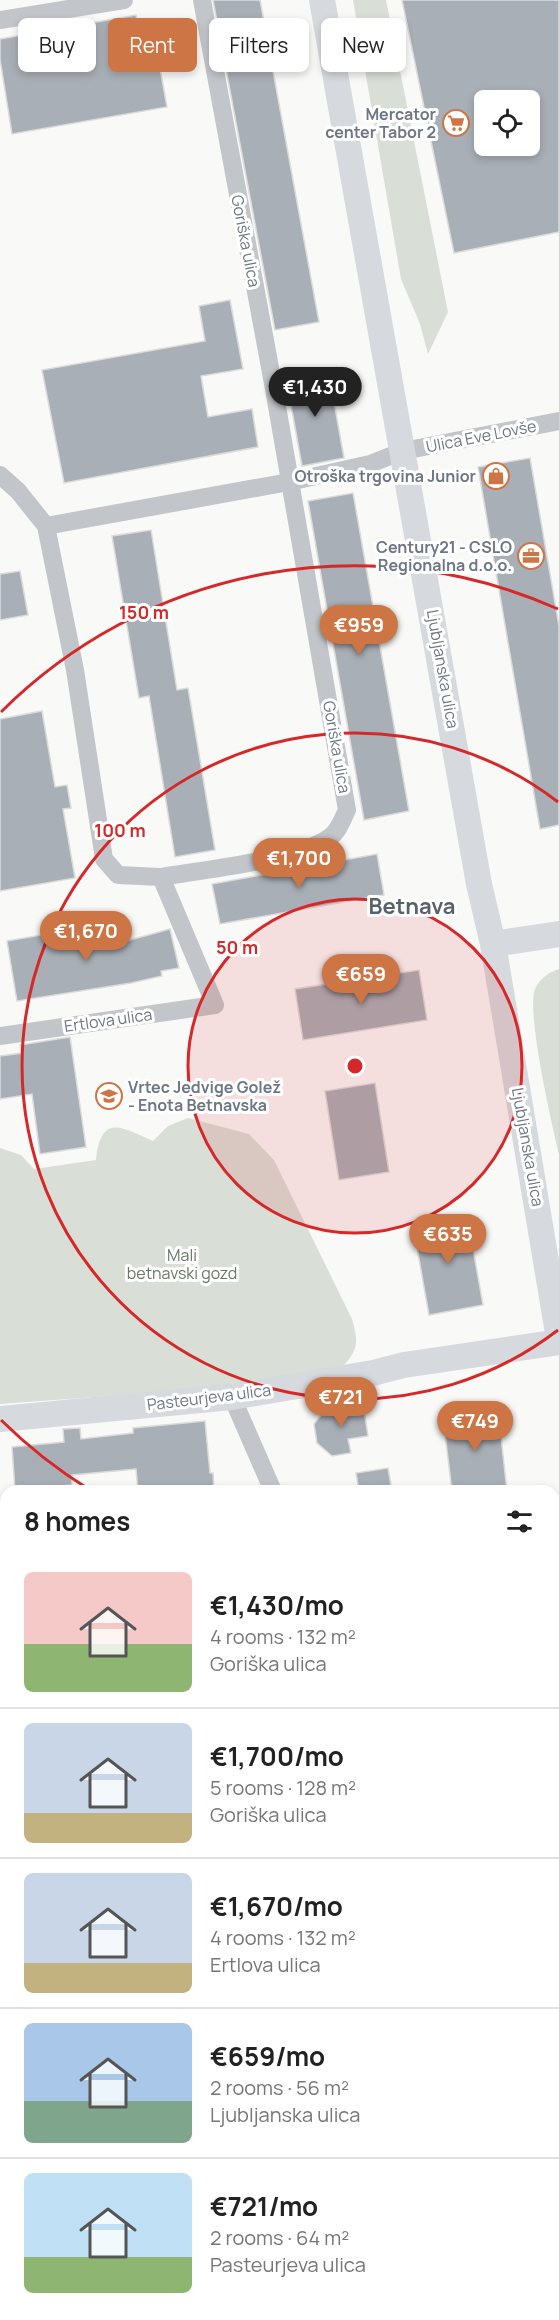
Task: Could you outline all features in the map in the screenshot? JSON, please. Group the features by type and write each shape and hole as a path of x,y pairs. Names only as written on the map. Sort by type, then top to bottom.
{"street":[{"path":"0,20 124,0"},
{"name":"Goriška ulica","path":"0,475 18,491 46,526 75,670 104,859 118,875 161,877 277,856 313,846 330,837 339,827 347,810 202,0"},
{"name":"Ljubljanska ulica","path":"322,0 479,884 493,944 559,1340"},
{"name":"Ulica Eve Lovše","path":"403,451 559,421"},
{"path":"46,526 289,482 370,464 403,451"},
{"name":"Ertlova ulica","path":"0,1036 215,1005 161,877"},
{"path":"493,944 559,934"},
{"name":"Pasteurjeva ulica","path":"0,1419 232,1397 373,1373 404,1365 559,1340"},
{"path":"232,1397 270,1485"}],"green space":[{"path":"353,0 386,0 390,18 356,18"},
{"path":"365,72 400,72 448,312 428,354 420,324 401,279"},
{"path":"559,969 559,1155 541,1069 533,1001 539,982 548,974"},
{"name":"Mali betnavski gozd","path":"188,1118 249,1134 274,1160 352,1319 356,1344 352,1354 344,1365 230,1387 0,1404 0,1148 21,1155 34,1169 96,1160 103,1135 108,1130 122,1128 153,1141 168,1126"}],"building":[{"path":"213,0 260,0 263,18 216,18"},
{"name":"Mercator center Tabor 2","path":"402,0 559,0 559,232 454,253"},
{"path":"136,15 137,18 119,18"},
{"path":"108,20 108,72 161,72 167,107 12,134 0,59 0,39 18,36 18,72 96,72 96,22"},
{"path":"227,72 273,72 319,322 275,330"},
{"path":"230,300 243,369 201,376 208,417 252,409 258,447 64,483 42,370 205,341 199,306"},
{"path":"328,369 344,458 302,466 286,377"},
{"path":"530,458 559,626 559,825 540,829 478,467"},
{"path":"353,493 409,811 364,820 308,501"},
{"path":"151,530 177,690 188,688 215,850 175,857 149,696 139,698 112,536"},
{"path":"20,571 28,615 0,620 0,574"},
{"path":"42,711 55,787 67,785 71,808 63,809 75,878 0,891 0,719"},
{"path":"377,854 384,895 220,924 212,884"},
{"path":"97,925 101,948 170,929 179,968 161,971 162,976 131,983 17,1001 7,941"},
{"path":"419,970 427,1020 303,1040 295,989"},
{"path":"70,1037 86,1147 40,1154 32,1094 0,1099 0,1056 22,1053 20,1045"},
{"path":"375,1083 389,1172 339,1180 325,1091"},
{"path":"467,1215 483,1305 429,1315 413,1225"},
{"path":"363,1403 368,1436 348,1439 351,1453 332,1456 317,1443 314,1424 326,1409"},
{"path":"498,1410 506,1485 451,1485 443,1417"},
{"path":"205,1421 210,1473 213,1473 214,1485 137,1485 136,1469 72,1475 72,1485 15,1485 12,1447 64,1442 63,1429 80,1428 81,1439 133,1433 133,1428"},
{"path":"388,1468 391,1485 358,1485 356,1473"}],"place":[{"name":"Mercator center Tabor 2","path":"456,123"},
{"name":"Otroška trgovina Junior","path":"496,476"},
{"name":"Century21 - CSLO Regionalna d.o.o.","path":"531,556"},
{"name":"Vrtec Jedvige Golež - Enota Betnavska","path":"109,1096"}],"district":[{"name":"Betnava","path":"412,906"}]}
